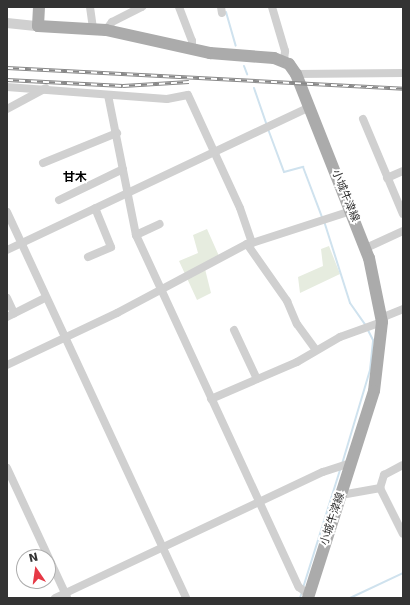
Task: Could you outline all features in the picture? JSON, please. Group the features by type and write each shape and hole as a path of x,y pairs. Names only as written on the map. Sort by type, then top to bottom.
{"main road":[{"path":"39,7 38,26 106,30 192,49 284,60"},
{"name":"小城牛津線","path":"284,60 296,74 366,248 382,320 378,375 344,464 341,495 306,594"}],"street":[{"path":"90,7 93,29"},
{"path":"106,30 112,22 142,7"},
{"path":"179,7 192,41 192,49"},
{"path":"272,7 285,50 284,60"},
{"path":"7,23 38,26"},
{"path":"296,74 403,73"},
{"path":"7,87 46,88 108,95 167,99 188,95 215,152 250,244 287,301 297,324 316,350"},
{"path":"7,110 46,88"},
{"path":"108,95 117,133 126,193 136,235 259,502 306,594"},
{"path":"7,250 309,106"},
{"path":"363,119 403,214"},
{"path":"43,163 117,133"},
{"path":"59,200 123,169"},
{"path":"387,178 403,171"},
{"path":"88,257 111,246 95,208"},
{"path":"7,365 161,291 250,244 351,211"},
{"path":"7,212 45,298 186,598"},
{"path":"136,235 160,224"},
{"path":"366,248 403,231"},
{"path":"7,298 11,315 45,298"},
{"path":"211,399 257,379 403,309"},
{"path":"234,330 257,379"},
{"path":"55,598 67,596 259,502 344,464"},
{"path":"403,465 384,475 380,488 403,534"},
{"path":"7,468 67,596"},
{"path":"341,495 380,488"}],"shaded area":[{"path":"207,229 219,256 204,265 211,293 197,300 179,261 198,253 193,235"},
{"path":"329,246 340,274 300,293 298,277 323,266 321,249"}],"waterway":[{"path":"226,12 236,46"},
{"path":"244,66 247,74"},
{"path":"254,88 267,125"},
{"path":"268,129 284,172 303,167 322,217"},
{"path":"324,221 350,303 366,326"},
{"path":"342,464 370,370 373,340 368,330"},
{"path":"303,588 340,470"},
{"path":"350,598 403,573"},
{"path":"300,598 302,592"}],"railway":[{"path":"7,68 403,89"},
{"path":"7,80 123,86 189,82"}],"district":[{"name":"甘木","path":"75,178"}]}
